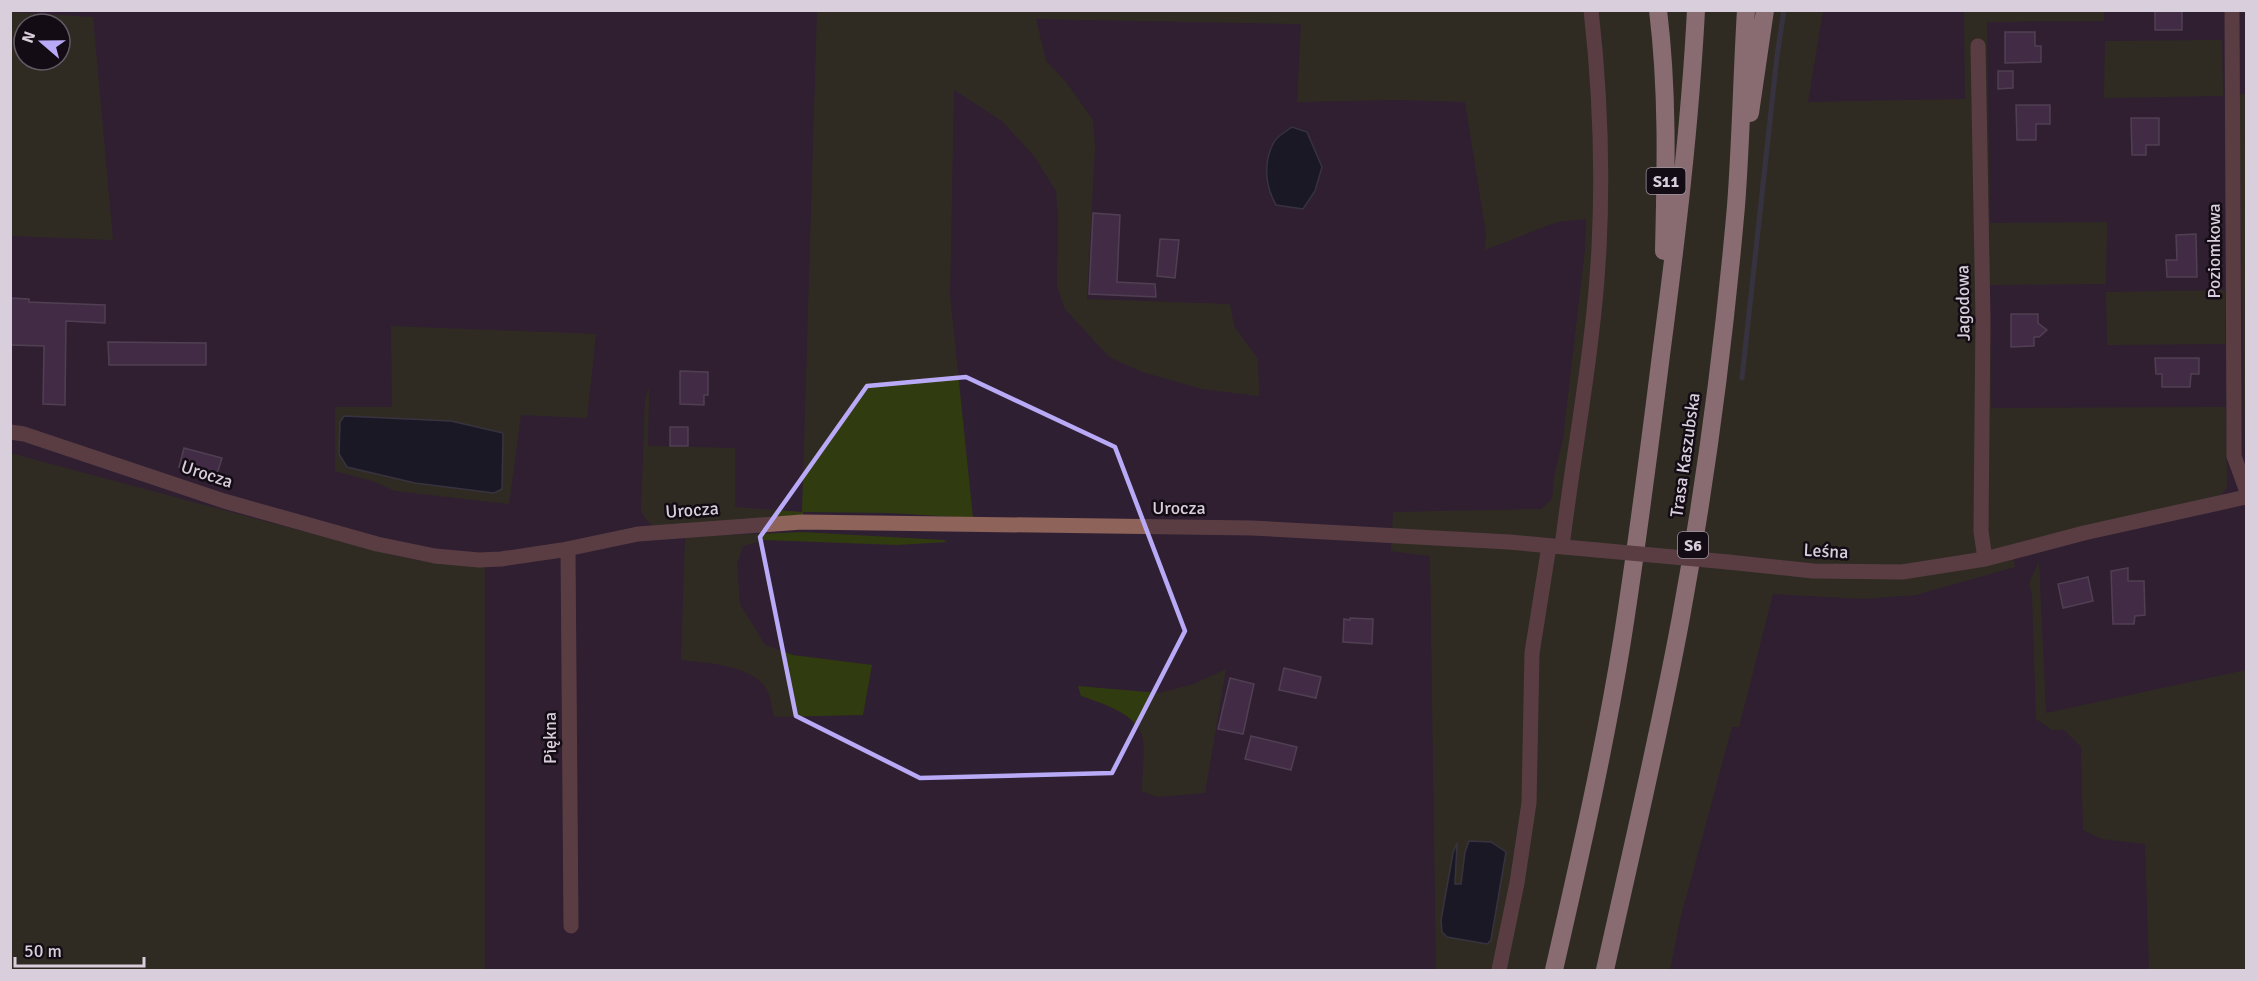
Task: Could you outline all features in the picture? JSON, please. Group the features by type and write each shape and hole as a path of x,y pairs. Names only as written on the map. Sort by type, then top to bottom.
{"highway":[{"name":"S11","path":"1659,10 1666,130 1662,352"},
{"name":"Trasa Kaszubska","path":"1554,970 1599,765 1622,642 1678,220 1696,10"},
{"name":"Trasa Kaszubska","path":"1605,970 1655,748 1681,616 1715,392 1736,203 1746,10"},
{"path":"1736,203 1766,10"}],"street":[{"path":"1499,970 1518,883 1529,803 1532,653 1575,466 1599,249 1600,119 1591,10"},
{"name":"Poziomkowa","path":"2232,10 2234,456 2247,489"},
{"name":"Jagodowa","path":"1977,46 1983,319 1981,531 1985,559"},
{"name":"Urocza","path":"10,432 24,434 224,501 377,544 435,556 479,560 568,549 638,534 802,522 1252,528 1397,535"},
{"name":"Leśna","path":"1397,535 1556,546 1842,573 1902,572 1985,559 2084,533 2247,497"},
{"name":"Piękna","path":"568,549 571,926"}],"highlighted area":[{"path":"966,377 1115,447 1185,631 1112,773 920,778 796,716 760,537 867,386"}],"green space":[{"path":"817,11 1823,11 1808,102 1965,99 1964,11 2104,11 2104,21 1987,22 1990,223 2107,222 2106,284 1990,285 1991,408 2226,407 2227,488 2218,497 2011,546 2015,567 1916,595 1864,599 1773,594 1739,727 1732,727 1680,920 1670,970 1436,970 1430,556 1391,551 1393,512 1541,509 1552,499 1554,477 1563,439 1585,249 1586,219 1557,222 1485,250 1486,234 1465,102 1396,100 1297,102 1301,24 1036,19 1046,61 1066,82 1093,120 1095,147 1087,299 1230,304 1234,326 1258,359 1259,396 1202,389 1142,372 1109,357 1065,309 1057,286 1056,191 1034,156 1002,121 954,90 950,295 973,518 889,513 803,512 804,518 655,527 647,521 641,511 645,400 649,388 648,446 735,448 735,507 802,512"},
{"path":"11,12 12,72 72,72 72,16 93,17 113,240 11,236"},
{"path":"2222,40 2223,96 2104,98 2105,41"},
{"path":"2239,94 2246,94 2246,454 2245,451"},
{"path":"2225,290 2225,344 2107,345 2106,292"},
{"path":"391,326 596,334 587,418 521,415 509,504 395,491 372,481 335,471 335,407 392,407"},
{"path":"10,453 388,554 436,563 485,565 485,970 11,970"},
{"path":"802,532 947,542 897,545 765,540 743,546 737,564 740,604 765,645 793,655 872,665 863,715 774,717 767,690 751,675 728,667 681,660 685,537"},
{"path":"2039,561 2046,713 2246,670 2246,970 2149,970 2145,844 2102,839 2083,830 2081,747 2064,730 2052,730 2036,719 2032,594 2029,583"},
{"path":"1226,669 1205,793 1157,797 1142,791 1144,746 1140,731 1127,716 1081,696 1078,686 1159,693 1194,684"}],"shaded area":[{"path":"1292,127 1307,132 1322,167 1315,191 1303,209 1276,205 1268,182 1267,166 1270,150 1277,138"},
{"path":"344,416 451,421 503,433 502,489 494,493 415,483 347,467 339,454 340,422"},
{"path":"1469,841 1491,842 1506,852 1491,940 1487,944 1447,937 1442,932 1441,920 1453,853 1457,843 1455,884 1461,884 1465,852"}],"building":[{"path":"2155,10 2182,10 2182,30 2155,30"},
{"path":"2005,32 2035,32 2035,46 2041,46 2041,62 2005,63"},
{"path":"1998,71 2013,71 2013,88 1998,89"},
{"path":"2016,105 2050,105 2050,124 2036,124 2036,140 2017,140"},
{"path":"2131,118 2159,118 2159,145 2146,145 2146,155 2132,155"},
{"path":"1093,213 1120,215 1117,282 1155,284 1156,297 1089,294"},
{"path":"2196,234 2197,277 2167,277 2166,260 2177,260 2176,235"},
{"path":"1160,239 1179,240 1175,278 1157,276"},
{"path":"10,298 29,299 29,302 105,305 105,323 66,321 65,405 43,404 44,346 10,345"},
{"path":"2011,314 2038,314 2038,323 2047,330 2039,337 2034,337 2034,346 2011,347"},
{"path":"108,342 206,343 206,365 109,365"},
{"path":"2155,358 2199,358 2199,374 2191,374 2190,387 2162,387 2162,374 2156,374"},
{"path":"680,371 708,372 708,395 704,395 704,405 680,404"},
{"path":"670,427 688,427 688,446 670,446"},
{"path":"184,448 222,458 216,477 179,467"},
{"path":"2128,568 2128,581 2144,581 2145,615 2135,616 2134,624 2113,624 2111,571"},
{"path":"2088,577 2093,601 2063,608 2058,584"},
{"path":"1350,618 1373,619 1372,644 1343,642 1344,619 1350,620"},
{"path":"1284,668 1321,677 1316,698 1279,690"},
{"path":"1230,678 1254,684 1243,734 1218,729"},
{"path":"1251,736 1297,747 1291,770 1245,759"}],"waterway":[{"path":"1742,378 1784,10"}]}
